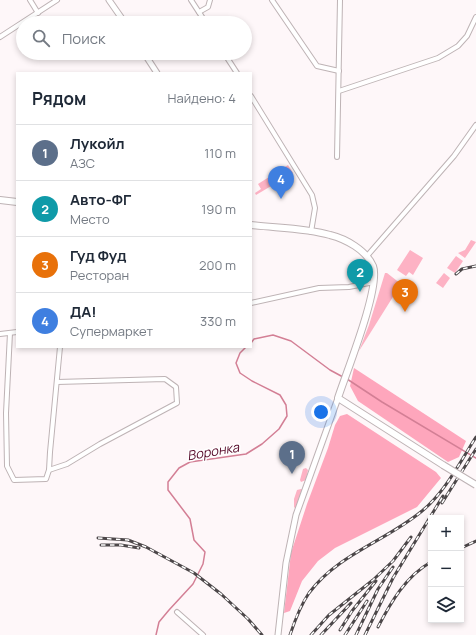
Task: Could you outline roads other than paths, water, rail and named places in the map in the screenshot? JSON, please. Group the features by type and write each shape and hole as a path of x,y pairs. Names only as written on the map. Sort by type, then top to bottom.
{"main road":[{"path":"0,200 16,202"},
{"path":"252,225 331,235 358,248 366,256 373,266 374,282 361,330 338,398 476,485"}],"street":[{"path":"30,0 38,13"},
{"path":"33,16 57,0"},
{"path":"109,0 120,16"},
{"path":"191,0 202,16"},
{"path":"199,12 208,6 210,0"},
{"path":"272,0 317,66 339,71"},
{"path":"337,157 340,0"},
{"path":"338,92 438,58 458,46 467,36 476,17"},
{"path":"0,37 16,27"},
{"path":"149,60 156,72"},
{"path":"229,60 236,72"},
{"path":"252,98 312,195 315,208 311,232"},
{"path":"366,256 454,156 476,125"},
{"path":"252,302 320,288 349,287 374,282"},
{"path":"0,334 16,332"},
{"path":"10,333 6,413 7,466 14,480 46,479 49,470 60,348"},
{"path":"49,470 67,464 100,444 177,403 176,387 165,379 57,382"},
{"path":"278,635 286,563 296,515 338,398"},
{"path":"177,612 203,635"}],"waterway":[{"name":"Воронка","path":"252,342 254,339 273,335 291,341 330,370 343,377"},
{"name":"Воронка","path":"156,635 159,622 193,584 203,564 205,552 194,540 190,519 168,490 168,482 179,468 190,462 246,454 262,444 279,429 287,416 286,405 280,395 252,381 240,373 236,363 240,353 245,348"},
{"name":"Воронка","path":"347,379 382,402 476,458"}],"railway":[{"path":"456,274 462,269 476,266"},
{"path":"290,635 303,603 309,593 321,580 348,558 408,522 422,511 445,486 476,437"},
{"path":"442,503 476,449"},
{"path":"365,635 393,578 443,496"},
{"path":"311,635 329,615 373,580 393,561 411,537"},
{"path":"98,538 128,540 146,547 194,573 221,594 248,619 262,635"},
{"path":"464,547 476,541"},
{"path":"101,545 121,545 139,548"},
{"path":"378,627 400,590 414,575 428,564"},
{"path":"356,635 378,589 393,567"},
{"path":"340,630 352,611 376,581"},
{"path":"345,635 367,601"},
{"path":"321,635 351,603"}],"place":[{"name":"ДА!","path":"281,199"},
{"name":"Авто-ФГ","path":"360,292"},
{"name":"Гуд Фуд","path":"405,312"},
{"name":"Лукойл","path":"292,474"}]}
